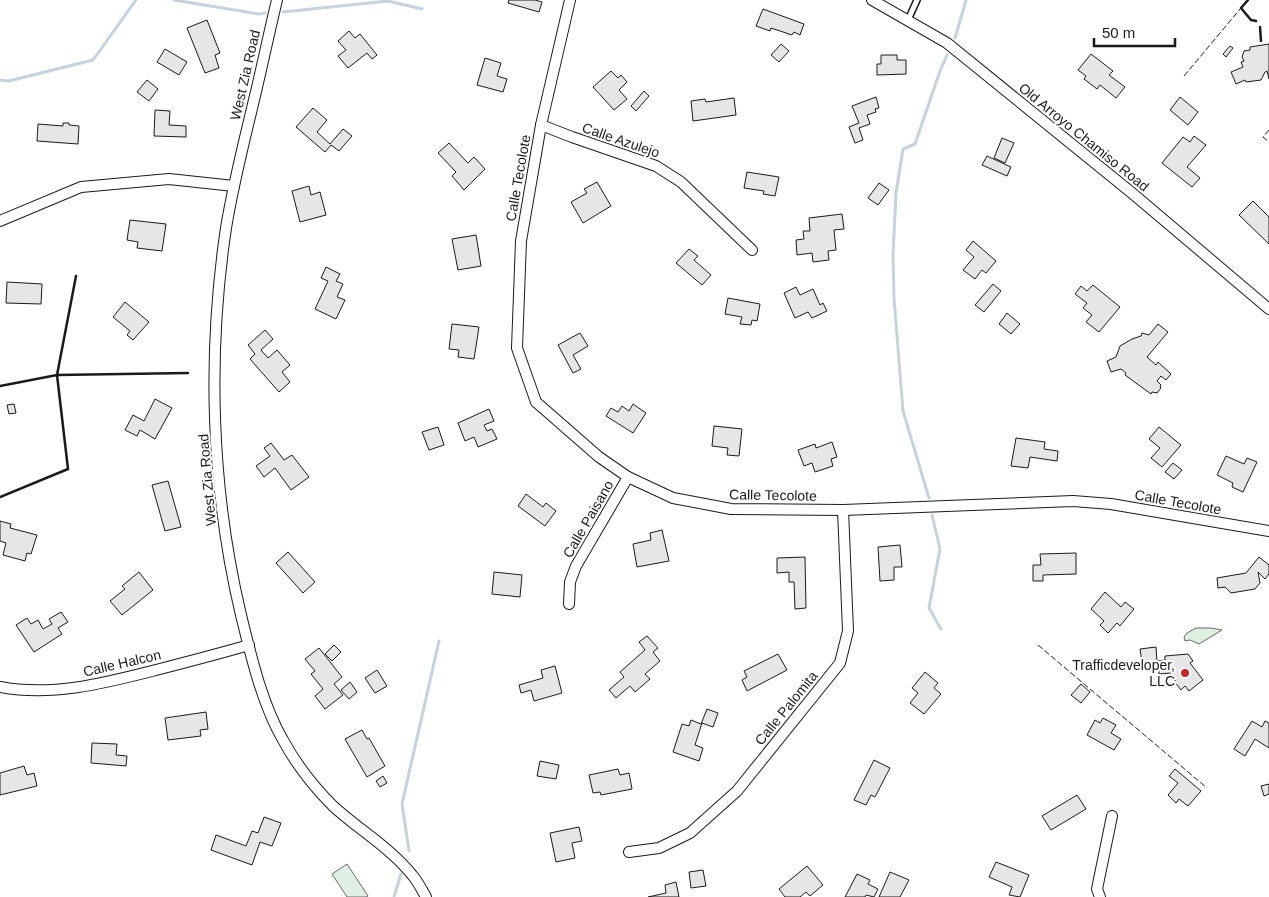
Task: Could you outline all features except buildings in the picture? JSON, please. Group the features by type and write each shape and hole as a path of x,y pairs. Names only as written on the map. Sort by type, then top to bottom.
{"street":[{"name":"West Zia Road","path":"277,0 226,228 218,311 215,396 217,451 223,515 235,590 249,645 272,717 283,740 302,770 334,806 397,859 414,877 426,897"},
{"name":"Calle Tecolote","path":"570,0 541,125 520,241 517,348 536,402 599,457 628,477 673,498 731,509 843,510 1073,500 1111,504 1269,531"},
{"name":"Old Arroyo Chamiso Road","path":"872,0 954,49 1269,309"},
{"name":"Calle Azulejo","path":"541,125 668,172 681,182 752,250"},
{"path":"0,221 81,187 169,179 234,186"},
{"name":"Calle Paisano","path":"569,604 570,582 576,566 628,477"},
{"name":"Calle Palomita","path":"629,852 659,848 690,833 736,791 840,663 848,631 843,510"},
{"name":"Calle Halcon","path":"0,687 12,690 52,690 97,685 249,645"},
{"path":"1100,897 1097,889 1112,816"}],"lane":[{"path":"908,20 917,0"}],"green space":[{"path":"1196,628 1222,630 1199,644 1190,640 1185,641 1184,637 1187,633"},
{"path":"347,864 368,896 347,897 332,874"}],"waterway":[{"path":"0,80 9,81 93,60 136,0"},
{"path":"174,0 259,14 265,13"},
{"path":"955,38 966,0"},
{"path":"283,12 388,1 422,9"},
{"path":"929,498 903,411 894,298 893,255 896,193 903,149 915,144 947,55"},
{"path":"932,515 940,549 929,608 941,629"},
{"path":"409,851 402,804 439,641"},
{"path":"394,897 401,874"}],"fence":[{"path":"1184,76 1241,8"},
{"path":"1269,130 1263,137 1269,142"},
{"path":"1038,645 1207,788"}],"wall":[{"path":"1248,0 1241,8 1251,20 1256,21"},
{"path":"1260,27 1261,41"},
{"path":"0,497 68,469 57,375 76,276"},
{"path":"0,386 57,375 188,373"}],"place":[{"name":"Trafficdeveloper, LLC","path":"1185,673"}]}
